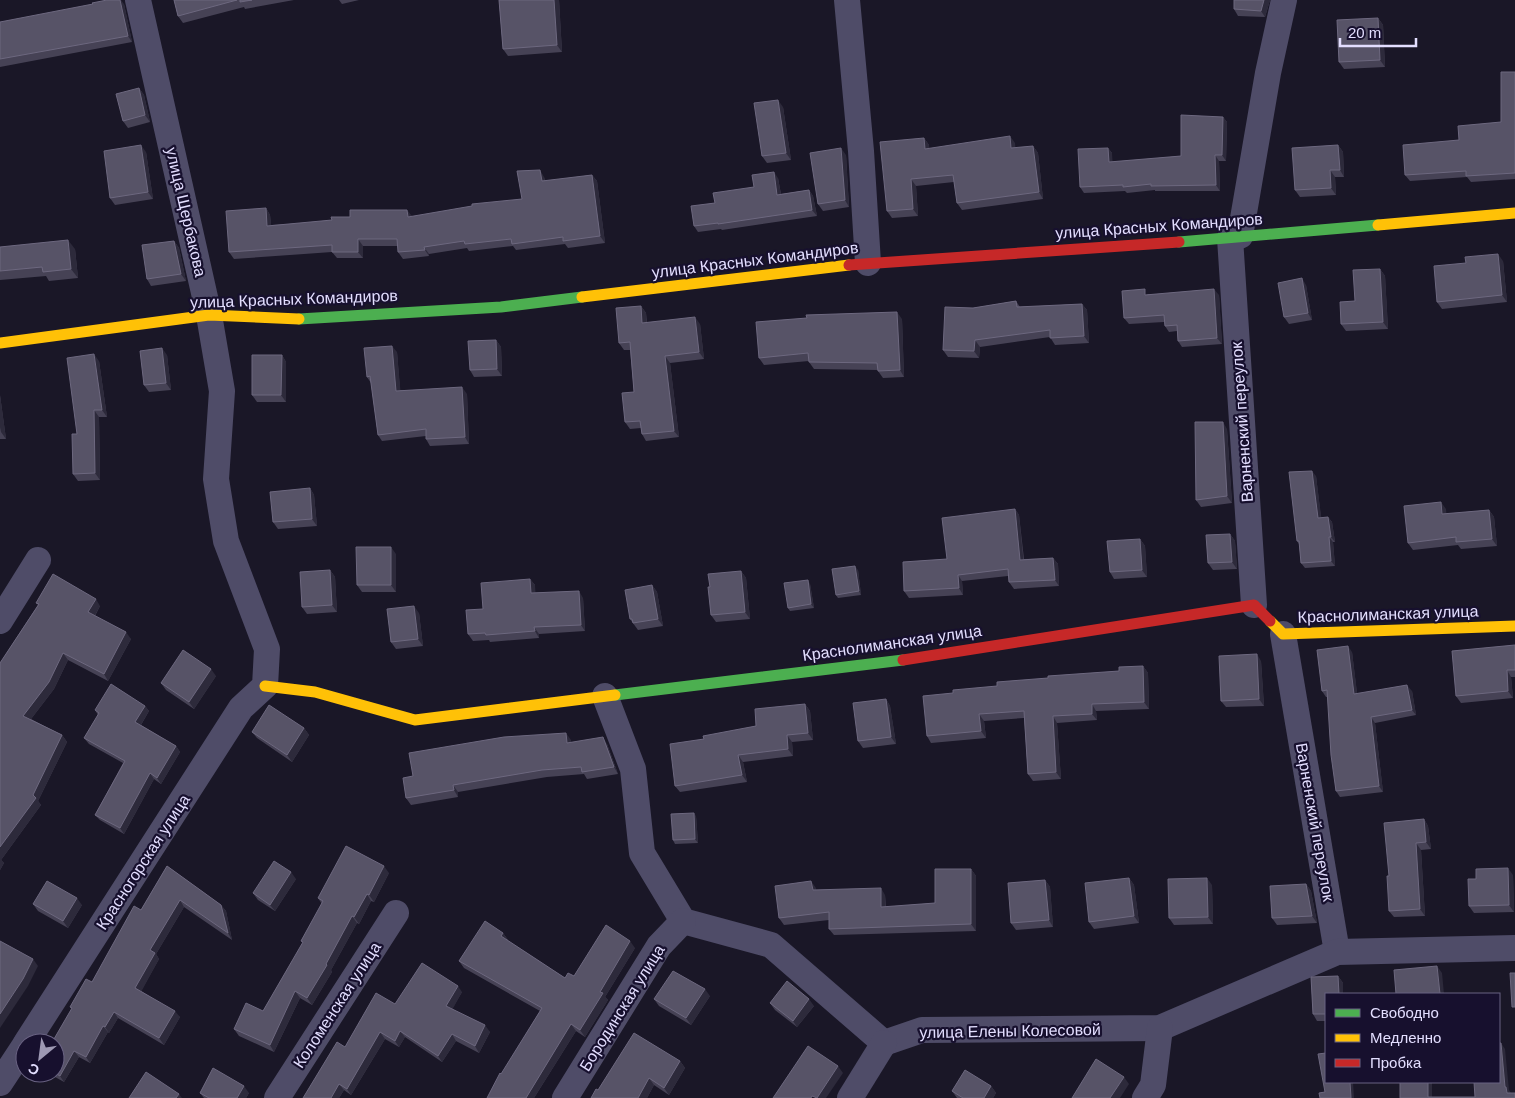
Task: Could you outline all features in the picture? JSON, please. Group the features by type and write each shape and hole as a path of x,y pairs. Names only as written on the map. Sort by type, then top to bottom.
{"street":[{"name":"улица Щербакова","path":"138,0 209,316 222,391 216,480 226,541 267,649 265,686"},
{"path":"847,0 861,151 868,263"},
{"name":"Варненский переулок","path":"1254,605 1235,237 1284,0"},
{"name":"улица Красных Командиров","path":"0,343 209,316 291,319 501,306 868,263 1235,237 1515,213"},
{"path":"0,622 38,560"},
{"name":"Краснолиманская улица","path":"265,686 315,692 415,720 901,660 1254,605 1283,634 1515,626"},
{"name":"Варненский переулок","path":"1283,634 1337,952"},
{"name":"Красногорская улица","path":"33,1033 241,708 265,686"},
{"path":"605,696 633,769 642,853 683,921 771,945 884,1043 850,1098"},
{"name":"Коломенская улица","path":"277,1098 396,913"},
{"name":"Бородинская улица","path":"565,1098 659,946 683,921"},
{"name":"улица Елены Колесовой","path":"884,1043 922,1030 1160,1028 1337,952 1515,948"},
{"path":"1145,1098 1153,1084 1160,1028"},
{"name":"Красногорская улица","path":"0,1083 15,1060"}],"building":[{"path":"107,0 120,0 128,36 0,59 0,22"},
{"path":"174,0 237,0 178,16"},
{"path":"499,0 554,0 557,45 503,49"},
{"path":"1234,0 1264,0 1261,11 1234,9"},
{"path":"1378,18 1380,60 1339,62 1337,20"},
{"path":"1501,72 1515,72 1515,173 1466,176 1466,171 1405,175 1403,145 1459,140 1458,126 1501,122"},
{"path":"139,88 145,115 123,121 116,94"},
{"path":"778,100 786,153 762,156 754,103"},
{"path":"1181,115 1223,117 1222,155 1215,155 1216,185 1151,186 1151,184 1123,187 1123,185 1080,187 1078,149 1108,148 1109,162 1181,156"},
{"path":"1010,136 1011,148 1033,146 1039,192 957,203 953,175 911,179 913,209 887,211 880,142 924,138 925,149"},
{"path":"141,145 148,192 110,198 104,151"},
{"path":"1338,145 1340,170 1330,170 1331,188 1295,190 1292,148"},
{"path":"841,148 845,200 818,204 810,153"},
{"path":"540,170 542,181 592,175 600,236 563,241 563,237 512,244 511,239 465,244 464,241 424,247 425,250 398,252 397,239 358,239 358,252 332,252 332,245 229,252 226,211 266,208 267,226 332,220 331,217 350,217 350,210 407,210 408,217 472,206 472,204 522,199 517,171"},
{"path":"774,172 777,195 809,190 812,210 694,226 691,206 715,203 713,193 754,187 752,175"},
{"path":"68,240 71,269 43,272 42,267 0,271 0,247"},
{"path":"174,241 181,274 147,279 142,245"},
{"path":"1498,254 1502,295 1437,302 1434,266 1466,263 1465,257"},
{"path":"1380,269 1383,322 1341,324 1340,302 1355,301 1353,270"},
{"path":"1302,278 1308,313 1284,317 1278,283"},
{"path":"1145,289 1145,295 1214,289 1217,338 1178,341 1177,325 1165,326 1164,315 1124,318 1122,291"},
{"path":"1016,301 1017,307 1082,304 1084,336 1050,338 1050,330 975,340 974,351 943,350 945,307 973,308"},
{"path":"641,306 642,323 695,317 699,352 665,356 674,431 642,434 640,421 625,422 622,393 634,392 630,342 619,343 616,308"},
{"path":"897,312 900,370 878,371 877,363 809,362 808,353 759,358 756,322 807,318 806,315"},
{"path":"496,340 497,369 470,370 468,341"},
{"path":"392,346 396,391 462,387 465,437 426,439 426,429 378,435 370,376 367,377 364,348"},
{"path":"162,348 166,383 144,385 140,351"},
{"path":"94,354 102,410 94,410 95,473 73,474 72,434 77,434 67,358"},
{"path":"252,355 282,355 281,395 252,395"},
{"path":"1195,422 1223,422 1227,496 1196,500"},
{"path":"1312,471 1318,518 1328,517 1331,537 1329,537 1331,561 1301,563 1289,472"},
{"path":"310,488 312,519 273,522 270,492"},
{"path":"1441,502 1442,514 1489,510 1492,539 1456,542 1456,537 1408,543 1404,506"},
{"path":"1015,509 1020,560 1053,558 1055,580 1009,582 1008,569 958,575 959,588 904,591 903,562 947,559 942,518"},
{"path":"1230,534 1232,562 1208,563 1206,535"},
{"path":"1140,539 1142,570 1110,572 1107,541"},
{"path":"356,547 391,547 391,585 357,585"},
{"path":"855,566 859,591 836,595 832,569"},
{"path":"330,570 332,605 302,607 300,572"},
{"path":"741,571 745,612 711,615 708,574"},
{"path":"53,574 96,599 88,612 126,632 104,674 63,653 49,682 23,716 62,735 33,795 36,798 0,847 0,663 39,604 36,603"},
{"path":"530,579 531,593 579,591 581,625 534,627 535,631 486,635 485,633 468,634 466,610 483,609 481,583"},
{"path":"808,580 811,604 788,608 784,583"},
{"path":"652,585 658,619 633,623 632,619 630,619 625,590"},
{"path":"414,606 418,639 391,642 387,609"},
{"path":"1515,645 1515,670 1507,670 1508,691 1456,696 1452,651"},
{"path":"1348,646 1354,694 1407,685 1412,710 1371,717 1379,786 1336,791 1331,755 1327,690 1322,691 1317,650"},
{"path":"183,650 211,669 189,702 161,683"},
{"path":"1257,654 1259,699 1221,701 1219,656"},
{"path":"1143,666 1144,702 1092,704 1092,714 1053,716 1056,772 1028,774 1024,711 979,714 981,731 927,736 923,696 953,693 953,690 997,686 997,682 1119,671 1119,667"},
{"path":"111,684 145,706 135,722 176,746 157,778 150,773 120,828 95,815 125,761 84,738 99,713 95,710"},
{"path":"886,699 891,737 858,741 853,703"},
{"path":"805,704 808,733 787,735 788,749 738,755 742,775 675,786 670,744 704,739 703,736 756,726 755,709"},
{"path":"269,705 304,728 287,755 252,732"},
{"path":"566,733 567,743 603,737 614,767 582,772 581,767 542,770 453,785 454,790 406,798 403,778 413,776 409,753 504,737"},
{"path":"694,813 695,839 673,840 671,814"},
{"path":"1424,819 1426,842 1416,843 1420,909 1389,911 1387,876 1389,876 1384,823"},
{"path":"346,846 384,866 369,895 367,894 354,917 352,916 327,965 307,998 295,991 270,1045 234,1029 246,1003 263,1011 303,942 301,941 323,901 318,898"},
{"path":"274,861 291,872 270,905 253,893"},
{"path":"167,866 221,905 228,933 180,900 150,950 155,953 135,988 175,1011 159,1038 114,1012 105,1027 103,1026 86,1057 74,1051 65,1067 65,1033 57,1033 72,1008 70,1007 86,979 92,982 134,906 141,910"},
{"path":"1508,868 1509,905 1469,906 1468,879 1476,879 1476,869"},
{"path":"935,869 971,869 971,924 829,929 829,912 779,918 775,886 811,881 813,890 881,888 881,907 935,903"},
{"path":"1129,878 1134,916 1089,922 1085,883"},
{"path":"1207,878 1208,917 1169,918 1168,879"},
{"path":"1045,880 1049,920 1011,923 1008,883"},
{"path":"47,881 77,898 63,921 33,904"},
{"path":"1306,884 1312,916 1272,918 1270,886"},
{"path":"485,921 503,933 501,936 565,978 568,973 574,976 606,925 630,941 600,992 603,993 580,1030 571,1024 526,1098 487,1098 500,1073 542,1008 459,961"},
{"path":"0,941 33,959 23,979 0,1014"},
{"path":"422,963 458,986 446,1006 485,1025 475,1046 452,1034 438,1056 400,1031 395,1041 380,1032 347,1089 339,1084 331,1098 303,1098 337,1042 345,1047 376,993 395,1004"},
{"path":"1437,966 1440,993 1396,993 1394,970"},
{"path":"673,971 705,989 686,1018 654,999"},
{"path":"1510,973 1515,973 1515,1007 1512,1007"},
{"path":"1338,976 1339,993 1325,993 1325,1014 1313,1014 1311,977"},
{"path":"787,981 809,999 793,1021 770,1003"},
{"path":"634,1033 680,1061 664,1088 649,1078 638,1098 591,1098 596,1089 598,1090"},
{"path":"1501,1043 1505,1087 1507,1093 1515,1093 1515,1098 1400,1098 1400,1083 1428,1083 1428,1097 1475,1097 1474,1083 1500,1083"},
{"path":"808,1046 838,1066 817,1098 812,1096 811,1098 773,1098"},
{"path":"1325,1053 1325,1083 1350,1083 1351,1098 1320,1098 1319,1093 1325,1092 1318,1054"},
{"path":"1096,1059 1124,1077 1110,1098 1072,1098"},
{"path":"213,1068 244,1086 237,1098 209,1098 200,1093"},
{"path":"965,1070 991,1086 984,1098 963,1098 952,1091"},
{"path":"146,1072 179,1094 176,1098 129,1098"}],"traffic: fast":[{"path":"1179,242 1378,225"},
{"path":"299,319 501,307 582,297"},
{"path":"615,695 903,660"}],"traffic: slow":[{"path":"1378,225 1515,213"},
{"path":"582,297 849,265"},
{"path":"0,343 209,315 299,319"},
{"path":"1270,621 1283,634 1515,626"},
{"path":"265,686 315,692 415,720 615,695"}],"traffic: jam":[{"path":"849,265 1179,242"},
{"path":"903,660 1254,605 1270,621"}]}
